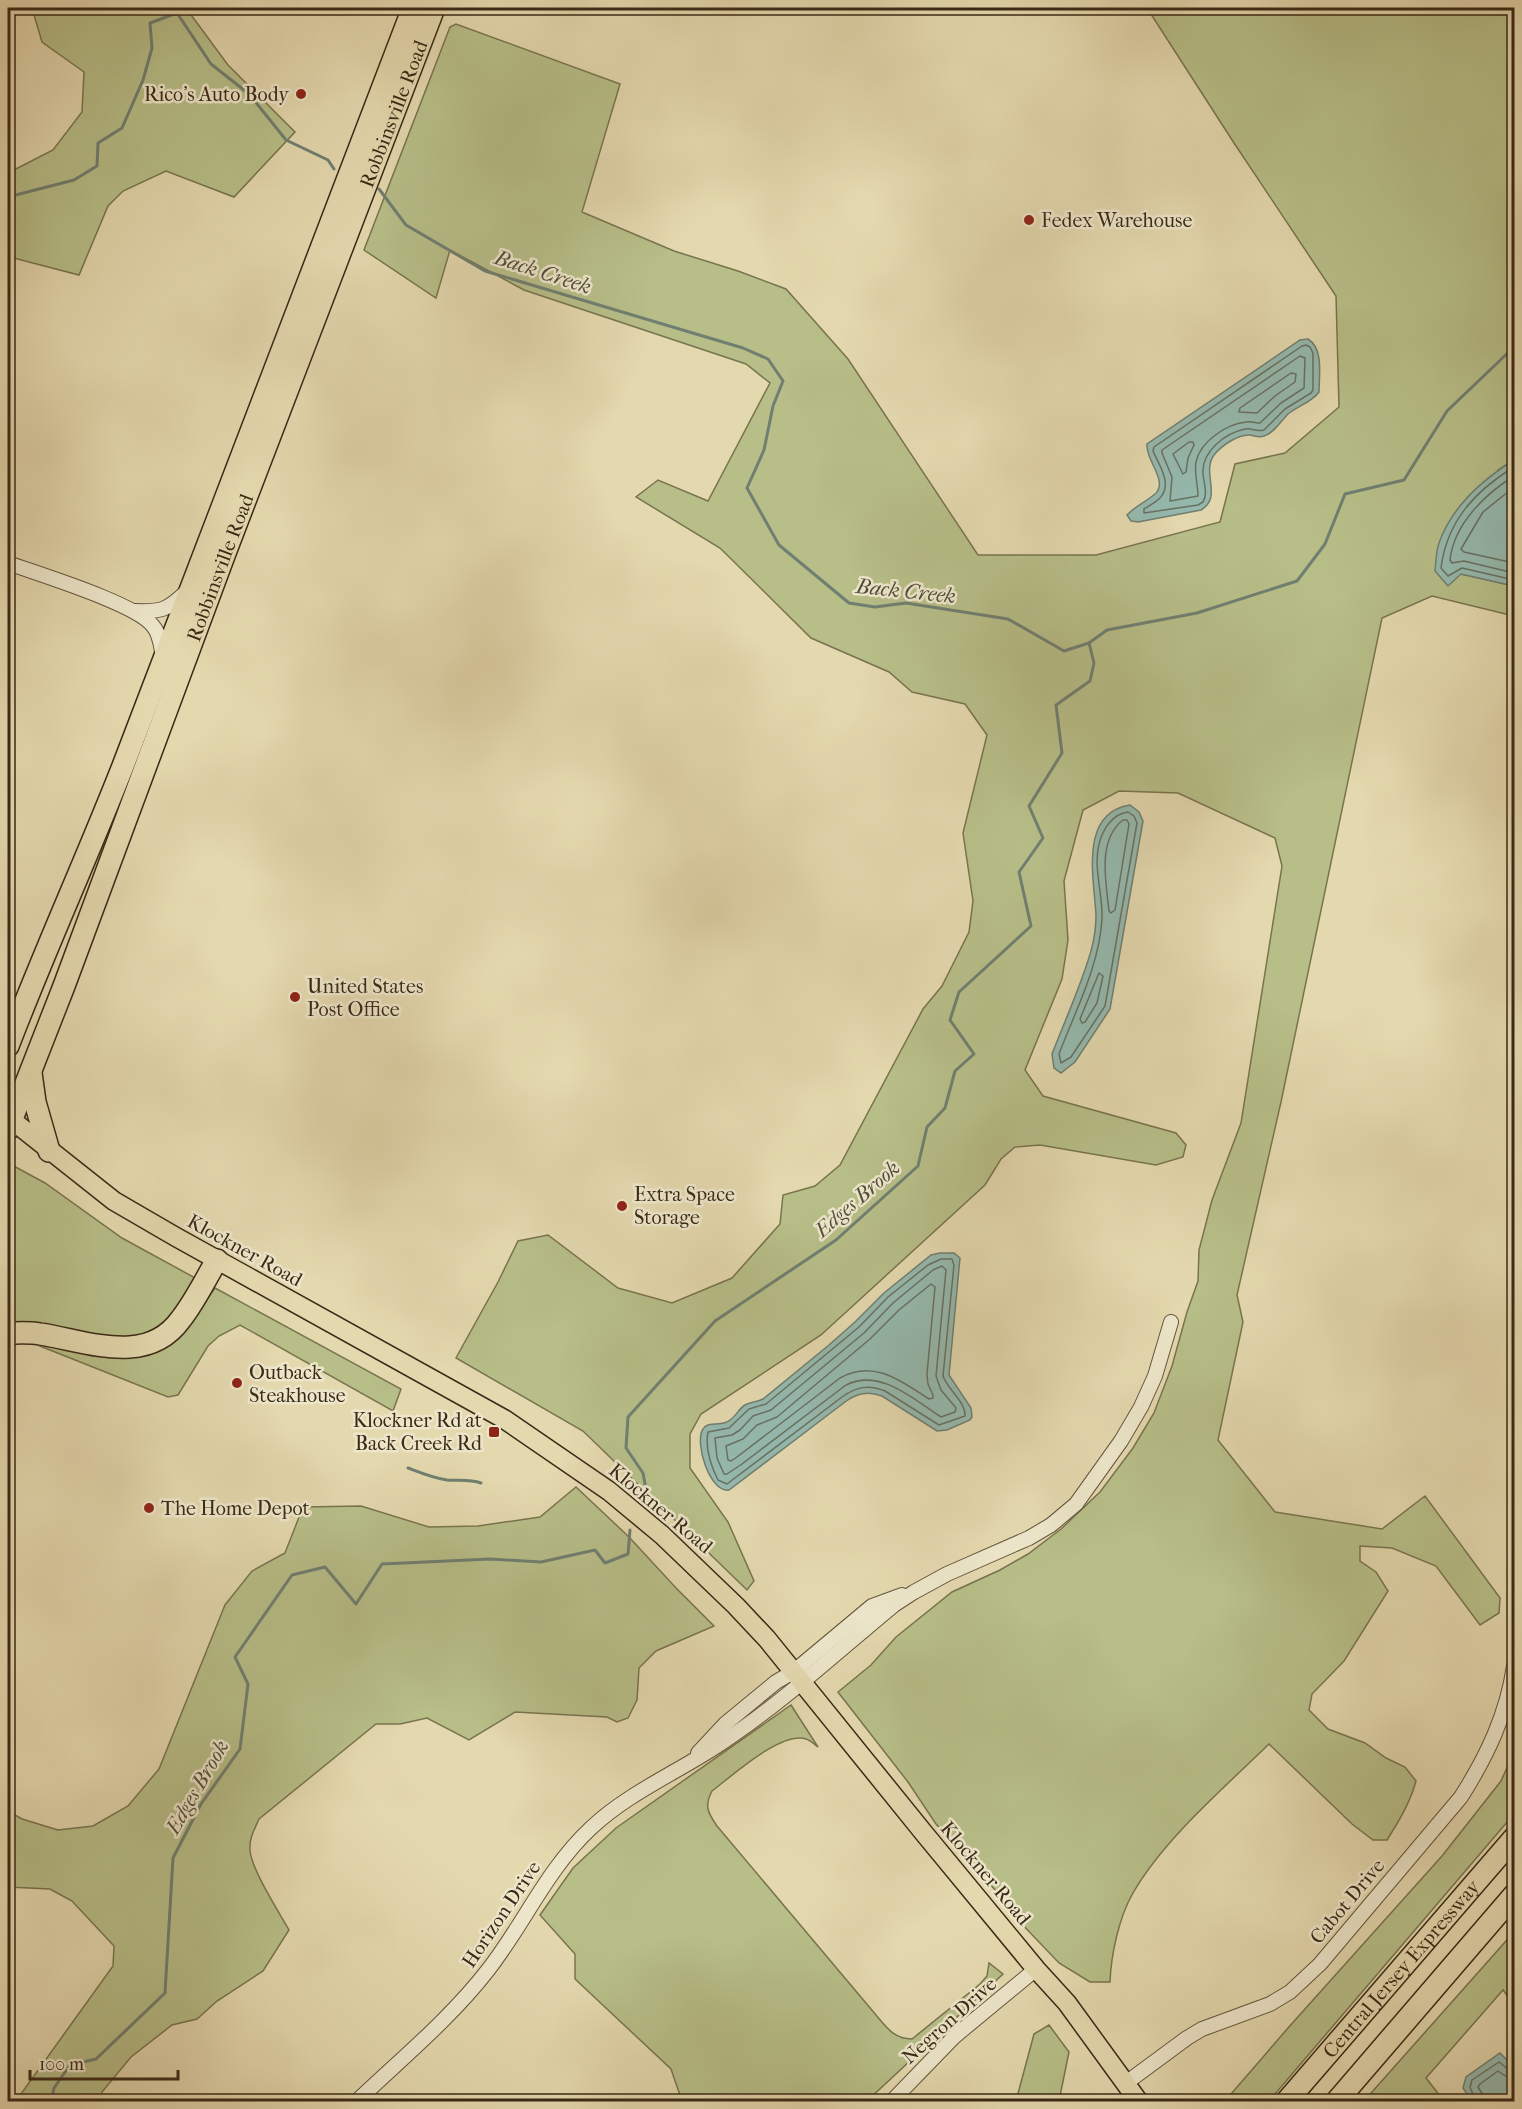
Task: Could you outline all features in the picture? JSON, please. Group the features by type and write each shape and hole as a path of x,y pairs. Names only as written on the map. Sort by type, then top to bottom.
{"highway":[{"name":"Robbinsville Road","path":"9,1122 64,986 189,611 190,589 412,8"},
{"name":"Robbinsville Road","path":"8,1046 32,983 171,665 434,8"},
{"path":"30,1070 35,1102 50,1151"},
{"path":"8,1333 37,1333 115,1348 143,1346 165,1337 181,1320 217,1260"},
{"name":"Central Jersey Expressway","path":"1286,2102 1515,1838"},
{"name":"Central Jersey Expressway","path":"1336,2102 1515,1895"}],"main road":[{"name":"Klockner Road","path":"9,1122 114,1201 485,1408 570,1463 634,1511 736,1606 797,1677 1036,1969 1067,2003 1139,2102"}],"street":[{"path":"8,563 135,611 153,612 171,606 190,589"},
{"path":"135,611 154,627 171,665"},
{"name":"Horizon Drive","path":"356,2102 471,1991 490,1968 557,1865 578,1841 612,1809 689,1764 725,1724 776,1682 797,1677 872,1606 914,1592 947,1574 1029,1538 1051,1525 1076,1504 1121,1441 1141,1407 1155,1376 1171,1322"},
{"name":"Cabot Drive","path":"1126,2083 1202,2029 1270,2004 1290,1992 1320,1964 1466,1789 1498,1728 1515,1666"},
{"name":"Negron Drive","path":"891,2102 955,2036 1036,1969"}],"green space":[{"path":"32,8 186,8 228,65 295,132 234,197 166,171 123,191 108,206 79,275 8,258 8,173 53,150 82,112 84,72 42,42"},
{"path":"1147,8 1514,8 1514,460 1498,470 1461,574 1514,586 1514,616 1432,596 1382,618 1281,1102 1237,1295 1243,1322 1218,1440 1275,1512 1382,1529 1425,1496 1500,1598 1499,1613 1480,1625 1436,1566 1392,1548 1360,1546 1360,1561 1376,1572 1388,1591 1344,1661 1312,1694 1309,1710 1328,1729 1365,1743 1386,1758 1405,1767 1416,1781 1400,1819 1387,1840 1373,1840 1352,1824 1269,1744 1196,1815 1161,1853 1128,1903 1114,1948 1110,1982 1090,1982 1059,1963 1019,1921 996,1891 936,1824 908,1782 838,1692 871,1665 896,1637 952,1592 1028,1554 1061,1529 1100,1492 1133,1448 1154,1413 1172,1366 1198,1281 1199,1250 1212,1200 1241,1123 1282,866 1275,838 1178,793 1119,791 1083,810 1064,881 1068,940 1062,979 1025,1070 1043,1096 1176,1133 1186,1145 1183,1157 1156,1165 1040,1145 1015,1147 1001,1159 985,1185 821,1335 701,1414 690,1434 690,1468 728,1522 754,1581 747,1590 583,1431 456,1358 518,1241 548,1235 618,1288 672,1303 732,1278 780,1224 783,1195 815,1186 840,1165 923,1009 942,986 969,932 973,901 963,833 987,735 965,704 912,692 889,672 811,638 720,548 636,497 658,480 708,501 770,383 746,364 524,290 450,250 436,298 364,250 450,27 456,24 620,84 582,212 674,251 786,289 848,359 978,555 1096,555 1220,522 1235,464 1285,453 1339,407 1336,296"},
{"path":"10,1164 45,1183 122,1238 197,1279 171,1323 131,1340 8,1329 8,1172"},
{"path":"215,1288 401,1389 393,1411 240,1325 219,1336 208,1346 178,1395 168,1397 40,1346 48,1341 156,1351 181,1335"},
{"path":"576,1487 629,1537 714,1626 656,1651 639,1668 637,1700 628,1718 617,1722 607,1717 515,1712 469,1740 427,1718 400,1724 376,1724 259,1819 255,1827 250,1850 255,1868 289,1930 263,1971 217,2001 197,2019 172,2025 131,2057 102,2092 103,2101 13,2101 21,2094 113,1966 114,1946 72,1901 50,1889 8,1887 8,1811 22,1819 58,1830 93,1826 128,1806 159,1769 225,1605 252,1571 285,1553 303,1507 361,1506 429,1527 478,1526 540,1517"},
{"path":"791,1705 818,1747 806,1739 796,1738 757,1756 732,1775 712,1791 708,1801 709,1813 717,1826 884,2024 896,2035 912,2039 980,1984 987,1976 989,1963 1003,1974 867,2101 682,2101 671,2069 575,1979 575,1954 540,1915 573,1868 616,1828"},
{"path":"1514,1752 1514,1814 1269,2101 1225,2101 1442,1856 1501,1781"},
{"path":"1514,1932 1514,2005 1503,1990 1426,2078 1444,2101 1364,2101"},
{"path":"1049,2025 1069,2052 1059,2101 1016,2101 1034,2034"}],"water":[{"path":"1308,339 1313,343 1319,356 1319,392 1288,414 1268,434 1261,437 1240,436 1225,444 1214,455 1210,469 1210,498 1201,510 1138,522 1131,521 1127,515 1159,489 1158,477 1149,457 1147,444 1300,340"},
{"path":"1514,460 1514,586 1461,574 1448,586 1435,571 1438,546 1445,530 1469,495"},
{"path":"1130,805 1139,812 1143,821 1110,1009 1075,1062 1061,1073 1054,1068 1052,1054 1083,977 1095,933 1096,915 1092,866 1096,834 1103,820 1114,811"},
{"path":"954,1253 960,1258 949,1375 971,1408 970,1420 947,1430 937,1431 882,1396 867,1393 858,1395 845,1402 729,1490 722,1489 716,1484 710,1476 702,1455 703,1429 710,1425 727,1422 745,1405 763,1399 829,1345 884,1293 931,1255"},
{"path":"1500,2053 1514,2067 1514,2101 1472,2101 1463,2088 1466,2077"}],"waterway":[{"name":"Back Creek","path":"8,197 74,180 97,166 98,143 122,128 143,80 152,48 150,23 177,13 211,64 249,94 286,140 328,160 334,169"},
{"name":"Back Creek","path":"379,189 406,225 485,271 743,348 768,359 783,381 773,406 764,450 747,488 779,545 849,603 875,607 906,603 1008,619 1064,651 1089,643 1107,630 1197,613 1297,581 1325,544 1345,494 1404,480 1447,411 1514,347"},
{"name":"Edges Brook","path":"647,1495 643,1473 626,1448 628,1417 715,1321 836,1240 918,1166 927,1127 945,1108 955,1071 974,1054 950,1020 959,992 1031,926 1019,872 1043,838 1029,806 1062,753 1056,705 1090,681 1094,663 1089,643"},
{"path":"408,1468 442,1479 481,1483"},
{"name":"Edges Brook","path":"51,2102 54,2088 70,2065 96,2059 165,1993 173,1858 201,1804 240,1749 248,1684 235,1657 292,1575 325,1567 356,1604 382,1564 490,1559 541,1562 595,1550 605,1563 628,1554 630,1530"}],"place":[{"name":"Rico's Auto Body","path":"301,94"},
{"name":"Fedex Warehouse","path":"1029,220"},
{"name":"United States Post Office","path":"295,997"},
{"name":"Extra Space Storage","path":"622,1206"},
{"name":"Outback Steakhouse","path":"237,1383"},
{"name":"Klockner Rd at Back Creek Rd","path":"494,1432"},
{"name":"The Home Depot","path":"149,1508"}]}
